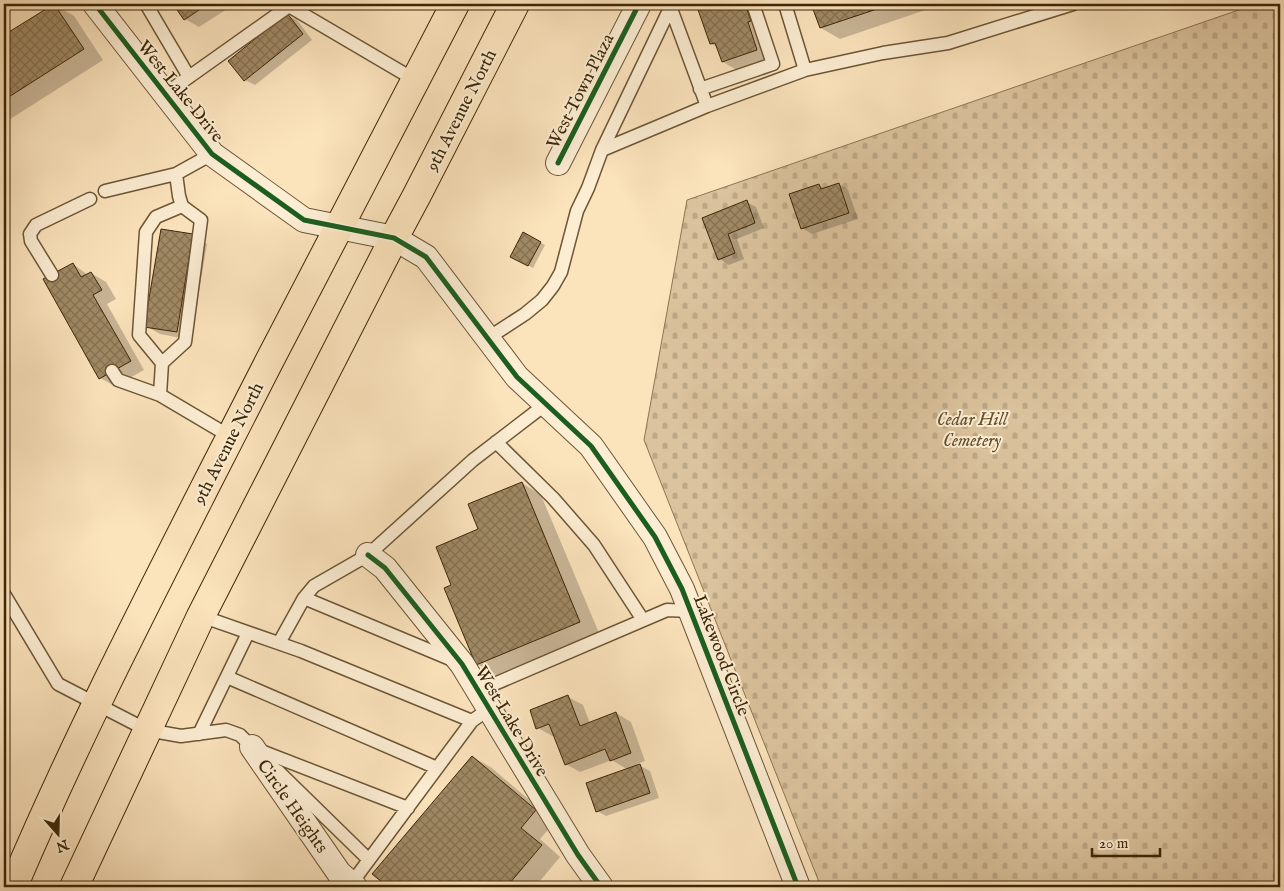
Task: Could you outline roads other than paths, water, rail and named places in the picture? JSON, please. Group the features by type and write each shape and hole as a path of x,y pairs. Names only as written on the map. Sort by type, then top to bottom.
{"main road":[{"name":"9th Avenue North","path":"13,887 43,816 132,630 338,227 455,4"},
{"name":"9th Avenue North","path":"74,887 201,616 515,4"}],"street":[{"name":"West Lake Drive","path":"95,4 212,154 304,220 394,238 426,257 453,292"},
{"name":"West Town Plaza","path":"558,163 639,4"},
{"name":"Lakewood Circle","path":"453,292 517,377 591,446 654,538 682,589 798,887"},
{"name":"West Lake Drive","path":"368,554 385,568 462,664 480,707 578,855 602,887"},
{"name":"Circle Heights","path":"252,747 339,873 353,886"}],"lane":[{"path":"146,4 190,76"},
{"path":"700,89 773,64 753,4"},
{"path":"784,4 805,70"},
{"path":"602,150 707,106 805,70 883,53 948,43 1049,7 1073,4"},
{"path":"165,94 288,5 415,80"},
{"path":"671,5 707,106"},
{"path":"488,338 525,314 542,300 561,272 577,210 588,188 602,150 671,5"},
{"path":"105,191 176,174 212,154"},
{"path":"160,395 162,363 184,342 200,220 182,206 176,174"},
{"path":"52,274 31,241 30,234 36,225 90,199"},
{"path":"162,363 139,335 146,232 156,217 182,206"},
{"path":"112,371 118,380 160,395 231,437"},
{"path":"279,643 304,598 314,586 368,554 473,460 546,404"},
{"path":"496,442 553,498 594,545 643,620"},
{"path":"4,594 58,684 147,730 181,736 226,730 240,735 369,860"},
{"path":"304,598 462,664"},
{"path":"353,886 369,860 480,707 643,620 667,610 690,611"},
{"path":"201,616 480,707"},
{"path":"199,734 248,632"},
{"path":"226,676 437,768"},
{"path":"252,747 408,808"}],"park label":[{"name":"Cedar Hill Cemetery","path":"972,429"}]}
